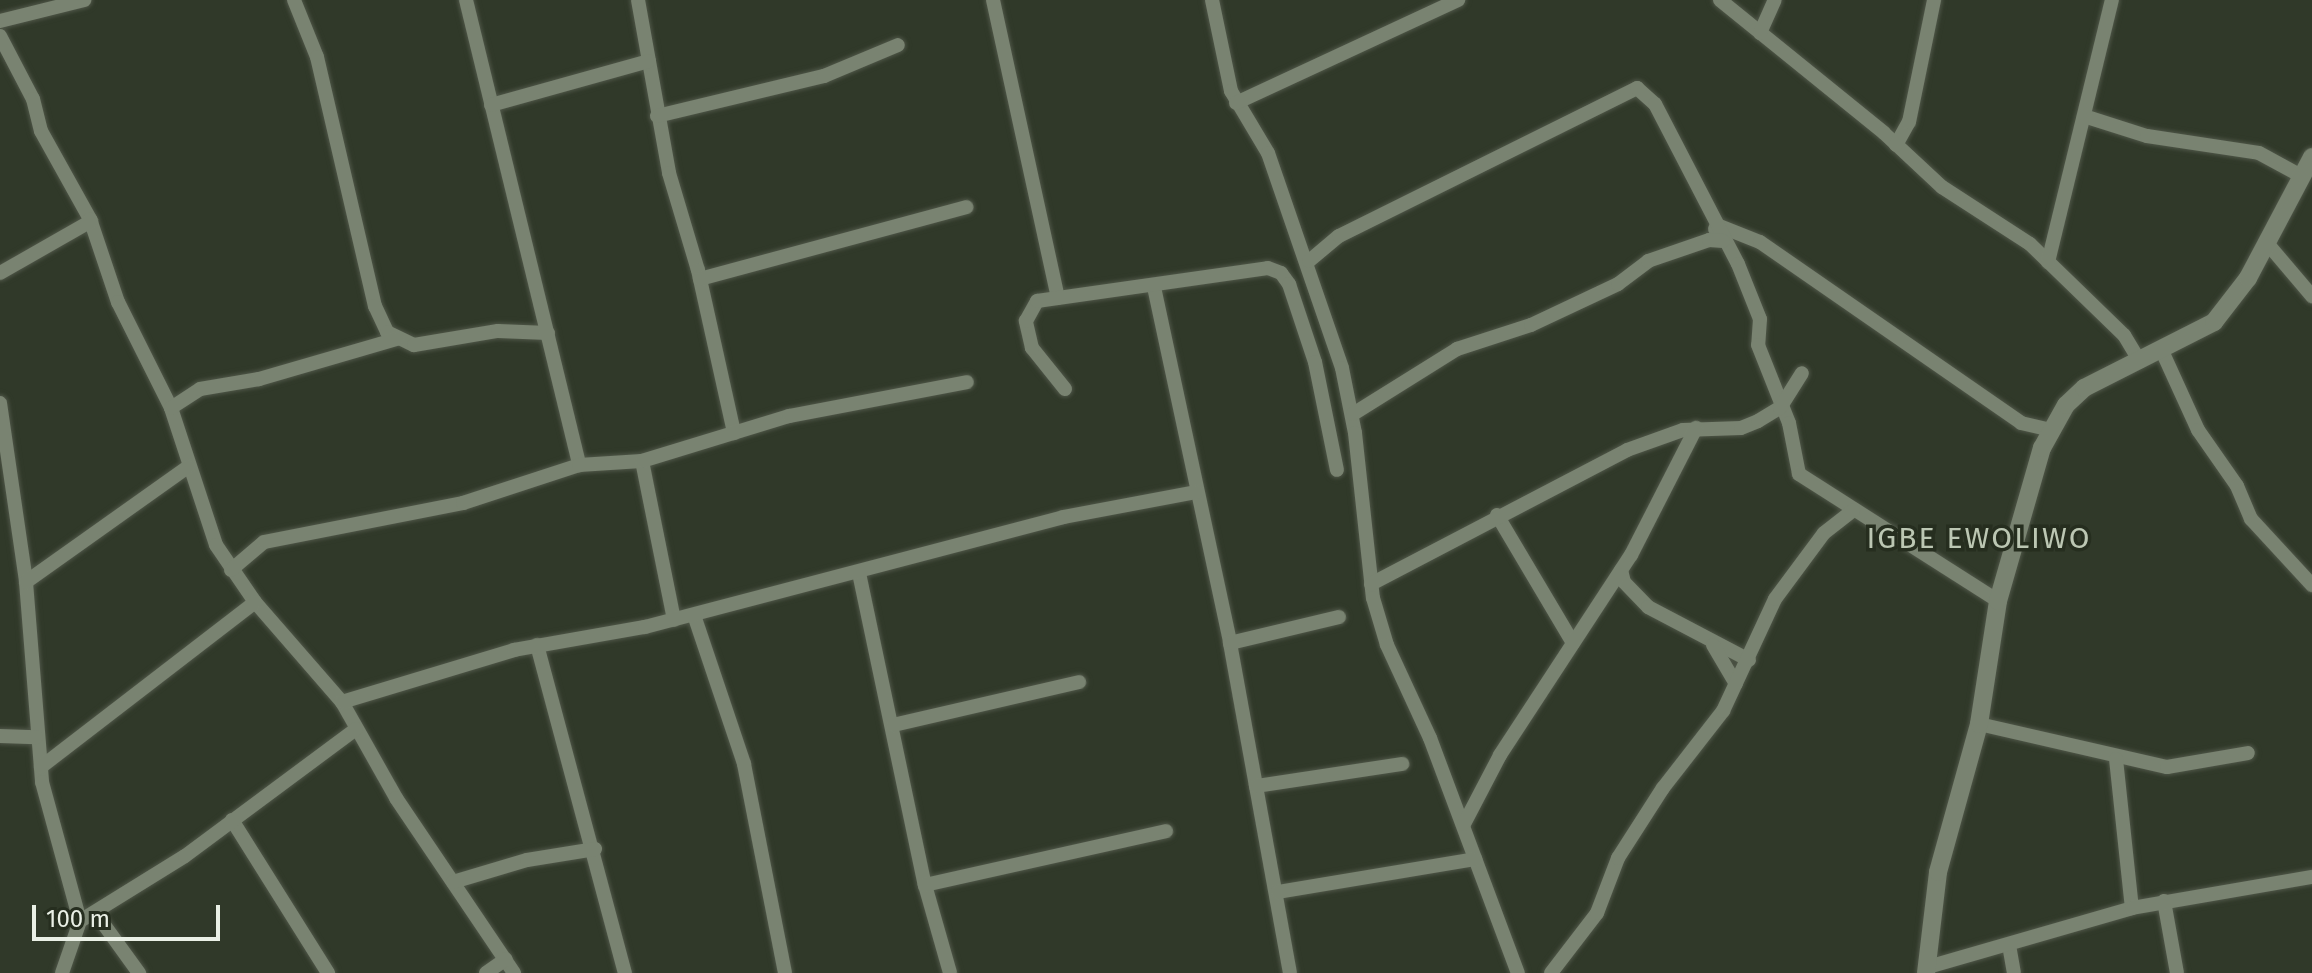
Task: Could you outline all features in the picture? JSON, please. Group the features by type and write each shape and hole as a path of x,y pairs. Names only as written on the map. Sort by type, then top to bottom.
{"street":[{"path":"0,21 84,0"},
{"path":"294,0 317,57 375,306 387,332 414,345 498,331 548,333"},
{"path":"466,0 579,465"},
{"path":"638,0 657,116 700,279 734,433"},
{"path":"993,0 1058,298"},
{"path":"1212,0 1236,103 1268,153 1309,261 1353,414 1371,584 1387,645 1464,824 1518,973"},
{"path":"1236,103 1458,0"},
{"path":"1720,0 1896,145 1942,187 2015,232 2124,335 2140,362"},
{"path":"1760,33 1775,0"},
{"path":"1896,145 1909,122 1934,0"},
{"path":"2048,262 2087,117 2112,0"},
{"path":"0,36 33,99 41,131 91,221 118,302 171,408 204,519 231,570 342,702 453,882 514,973"},
{"path":"657,116 824,76 898,45"},
{"path":"491,105 649,61"},
{"path":"1309,261 1339,236 1637,88 1655,104 1717,225 1716,241 1760,319 1758,345 1794,438 1799,474 1998,601"},
{"path":"2087,117 2147,136 2259,153 2303,177"},
{"path":"2312,157 2267,243 2214,322 2084,388 2051,430 2020,514 1998,601 1979,724 1938,872 1927,970 2132,908 2312,877"},
{"path":"700,279 966,207"},
{"path":"0,273 91,221"},
{"path":"1717,225 1760,242 2021,423 2051,430"},
{"path":"1353,414 1457,349 1531,325 1618,284 1648,261 1716,241"},
{"path":"2267,243 2312,296"},
{"path":"1065,389 1032,348 1026,321 1037,301 1154,287 1250,267 1281,273 1315,362 1337,470"},
{"path":"1154,287 1230,643 1278,892 1279,931 1290,973"},
{"path":"171,408 200,389 259,379 397,339"},
{"path":"2162,351 2198,430 2237,486 2251,519 2312,585"},
{"path":"1371,584 1497,515 1627,450 1682,437 1696,428 1741,428 1780,408 1802,373"},
{"path":"231,570 264,542 463,503 579,465 642,461 789,416 967,382"},
{"path":"0,403 26,582 36,737 80,921 62,973"},
{"path":"1464,824 1500,755 1619,578 1686,456 1682,437"},
{"path":"642,461 674,620"},
{"path":"26,582 188,467"},
{"path":"342,702 537,645 674,620 1063,517 1197,492"},
{"path":"1551,973 1604,901 1618,858 1723,711 1775,599 1824,533 1853,510"},
{"path":"1497,515 1573,643"},
{"path":"859,573 925,885 950,973"},
{"path":"1619,578 1648,607 1712,645 1749,660"},
{"path":"41,767 255,602"},
{"path":"694,615 744,764 785,973"},
{"path":"1230,643 1339,617"},
{"path":"537,645 595,849 625,973"},
{"path":"1712,645 1736,684"},
{"path":"893,725 1079,682"},
{"path":"1979,724 2116,759 2167,767 2248,753"},
{"path":"80,921 97,915 356,729"},
{"path":"0,736 36,737"},
{"path":"2116,759 2132,908"},
{"path":"1256,786 1402,764"},
{"path":"232,820 328,973"},
{"path":"925,885 1166,831"},
{"path":"453,882 527,860 595,849"},
{"path":"1278,892 1475,859"},
{"path":"2164,901 2177,973"},
{"path":"97,915 139,973"},
{"path":"2009,945 2014,973"},
{"path":"486,973 506,959"}],"district":[{"name":"IGBE EWOLIWO","path":"1979,538"}]}
